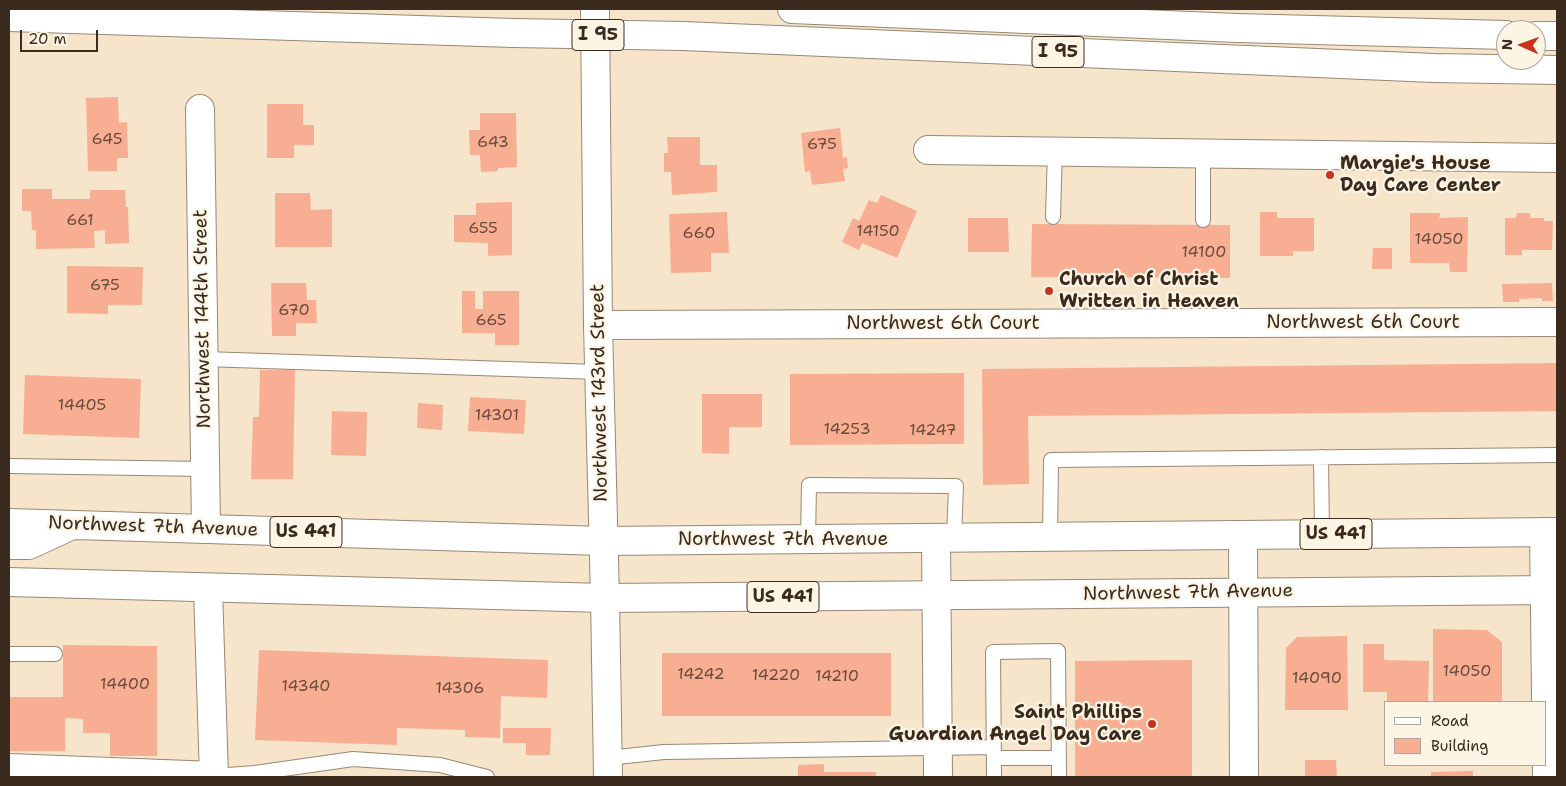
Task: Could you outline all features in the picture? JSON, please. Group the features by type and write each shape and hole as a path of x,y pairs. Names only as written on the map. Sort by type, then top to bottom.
{"main road":[{"name":"Northwest 143rd Street","path":"595,9 598,325 608,768"},
{"path":"792,9 1237,28 1496,35"},
{"name":"I 95","path":"9,17 513,33 683,36 1434,68 1557,70"},
{"path":"1434,68 1557,80"},
{"name":"Northwest 144th Street","path":"200,109 206,529"},
{"path":"928,150 1557,158"},
{"name":"Northwest 6th Court","path":"598,325 1557,322"},
{"name":"Northwest 7th Avenue","path":"9,523 603,541 1551,532"},
{"path":"9,545 30,545 72,525"},
{"path":"1547,777 1551,532"},
{"path":"1243,535 1244,777"},
{"path":"938,777 936,596 945,538"},
{"name":"Northwest 7th Avenue","path":"9,582 208,589 605,598 1551,590"},
{"path":"9,768 214,777 208,589"}],"lane":[{"path":"1054,216 1055,151"},
{"path":"1203,153 1203,220"},
{"path":"204,359 599,372"},
{"path":"1050,537 1050,460 1557,455"},
{"path":"1320,457 1322,534"},
{"path":"10,466 205,469"},
{"path":"808,539 809,485 956,486 945,538"},
{"path":"994,777 993,652 1058,651 1059,777"},
{"path":"9,654 55,654"},
{"path":"608,768 664,752 938,747 1058,758"},
{"path":"214,777 353,760 440,765 487,777"}],"building":[{"path":"118,97 119,123 127,122 128,158 117,158 117,171 88,171 86,98"},
{"path":"267,104 303,104 303,125 314,125 314,145 294,145 294,158 267,158"},
{"path":"480,113 516,113 517,167 498,168 498,171 481,172 480,155 470,155 469,130 480,130"},
{"path":"840,128 843,158 847,157 848,168 843,169 845,181 812,185 810,171 805,172 801,133"},
{"path":"667,137 700,137 700,165 717,165 717,192 672,195 671,172 664,172 664,153 668,153"},
{"path":"22,189 52,189 52,199 90,199 90,190 125,190 126,207 128,207 129,243 105,244 105,230 94,231 95,248 36,249 36,230 32,230 31,211 22,211"},
{"path":"275,193 310,193 311,210 332,209 332,247 275,247"},
{"path":"881,195 917,211 897,258 862,243 859,250 842,242 853,218 859,221 869,200 877,203"},
{"path":"512,202 512,255 488,256 488,243 454,242 454,215 476,215 476,203"},
{"path":"727,212 729,253 711,253 711,272 671,273 669,214"},
{"path":"1260,212 1277,212 1277,218 1314,218 1314,251 1293,251 1293,256 1260,256"},
{"path":"1410,213 1440,213 1439,218 1468,217 1467,272 1450,272 1449,263 1410,263"},
{"path":"1517,213 1530,213 1530,218 1544,218 1544,221 1553,221 1552,250 1522,250 1522,255 1505,255 1505,218 1516,218"},
{"path":"968,218 1008,218 1009,252 968,252"},
{"path":"1032,224 1230,225 1230,278 1031,277"},
{"path":"1373,248 1392,248 1392,269 1372,269"},
{"path":"67,266 143,267 142,305 108,305 108,314 67,313"},
{"path":"271,283 306,283 307,300 316,300 317,323 296,323 296,336 272,336"},
{"path":"1552,283 1553,301 1542,301 1542,298 1519,299 1519,302 1503,302 1502,284"},
{"path":"462,291 475,291 475,309 483,309 483,291 519,291 519,345 495,345 495,333 462,333"},
{"path":"1557,363 1557,411 1028,416 1029,484 983,485 982,369"},
{"path":"260,370 295,370 293,479 251,479 253,417 259,417"},
{"path":"964,373 964,444 790,445 790,374"},
{"path":"25,375 141,379 139,438 23,434"},
{"path":"702,394 762,394 762,427 729,427 729,454 702,453"},
{"path":"470,397 526,400 524,434 468,431"},
{"path":"418,403 443,405 442,430 417,428"},
{"path":"332,411 367,412 366,456 331,455"},
{"path":"1433,629 1487,630 1502,642 1502,701 1433,701"},
{"path":"1347,636 1348,710 1285,710 1286,648 1297,637"},
{"path":"1363,644 1384,644 1384,660 1429,661 1428,701 1387,701 1387,692 1363,692"},
{"path":"63,645 157,646 157,756 110,756 110,733 83,733 83,719 65,718 65,751 9,751 9,697 63,697"},
{"path":"259,650 548,660 547,698 501,696 500,738 465,737 465,730 397,728 397,745 255,740"},
{"path":"662,653 891,653 891,716 662,716"},
{"path":"1192,660 1192,777 1075,777 1075,661"},
{"path":"503,728 551,728 550,755 526,755 526,743 503,743"},
{"path":"1305,760 1336,760 1337,777 1305,777"},
{"path":"824,764 824,772 876,772 876,777 798,777 798,765"},
{"path":"1473,771 1473,777 1431,777 1431,772"}],"place":[{"name":"Margie's House Day Care Center","path":"1330,175"},
{"name":"Church of Christ Written in Heaven","path":"1049,291"},
{"name":"Saint Phillips Guardian Angel Day Care","path":"1152,724"}]}
